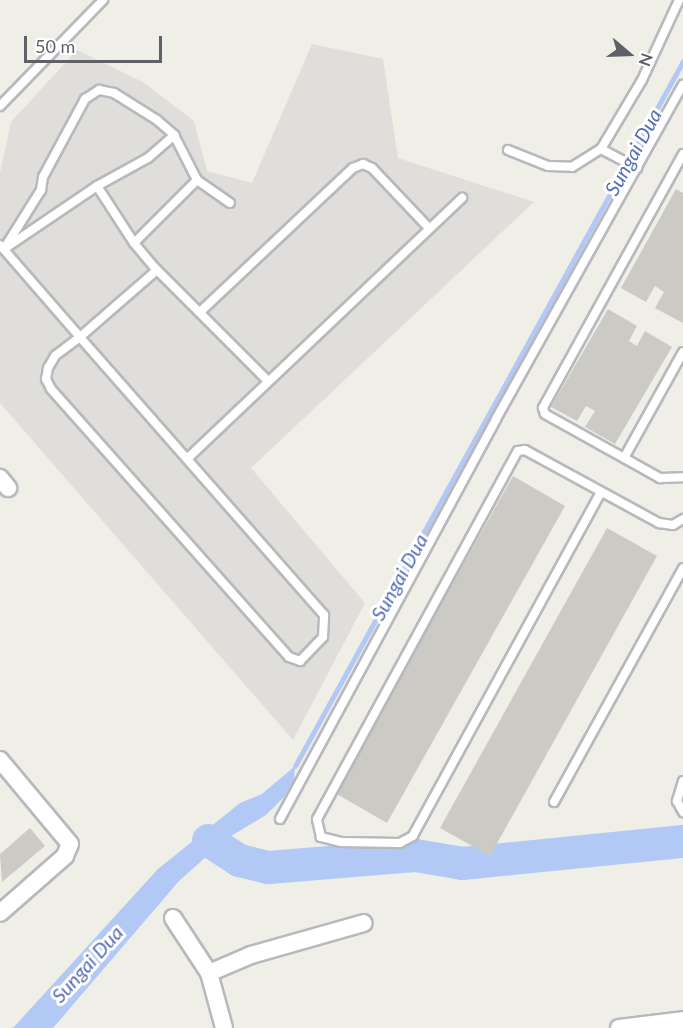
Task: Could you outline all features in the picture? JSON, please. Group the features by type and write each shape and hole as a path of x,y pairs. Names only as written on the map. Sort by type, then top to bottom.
{"street":[{"path":"0,760 70,844 64,856 0,913"},
{"path":"173,918 209,973 224,1028"},
{"path":"209,973 251,955 363,923"},
{"path":"619,1028 683,1020"}],"lane":[{"path":"0,106 103,0"},
{"path":"508,150 548,166 572,167 601,149 642,80 679,0"},
{"path":"280,819 636,167 683,86"},
{"path":"2,247 41,190 43,177 85,99 99,90 114,93 174,135 197,180 230,204"},
{"path":"2,247 97,186 148,158 174,135"},
{"path":"601,149 636,167"},
{"path":"683,154 543,403 545,414 624,459 660,478 683,477"},
{"path":"200,312 353,168 363,164 372,168 429,228"},
{"path":"134,243 197,180"},
{"path":"97,186 134,243 157,270 268,381"},
{"path":"188,458 462,198"},
{"path":"2,247 80,337 188,458 324,615 323,637 307,657 295,661 289,657 51,388 46,379 48,368 55,356 80,337 157,270"},
{"path":"624,459 683,352"},
{"path":"601,492 413,836 400,843 340,842 321,837 317,819 512,457 525,450 659,523 673,525 683,519"},
{"path":"554,802 683,568"},
{"path":"683,781 677,801 683,812"}],"shaded area":[{"path":"312,44 383,59 398,158 534,202 251,468 365,603 293,740 0,403 0,173 11,122 77,50 143,82 194,121 207,171 252,183"}],"water":[{"path":"295,766 294,780 284,797 266,815 226,839 179,881 53,1028 13,1028 158,869 240,803 262,794"}],"building":[{"path":"676,189 683,193 683,323 655,308 664,292 655,286 646,302 621,288"},
{"path":"608,309 637,326 629,341 637,346 645,331 672,347 615,444 585,427 595,411 586,406 577,421 551,407"},
{"path":"513,476 565,506 387,823 335,793"},
{"path":"607,528 657,556 490,856 440,828"},
{"path":"30,828 45,846 2,882 0,854"}],"waterway":[{"name":"Sungai Dua","path":"295,766 683,61"},
{"path":"208,840 239,860 268,867 415,855 462,863 683,841"}]}
